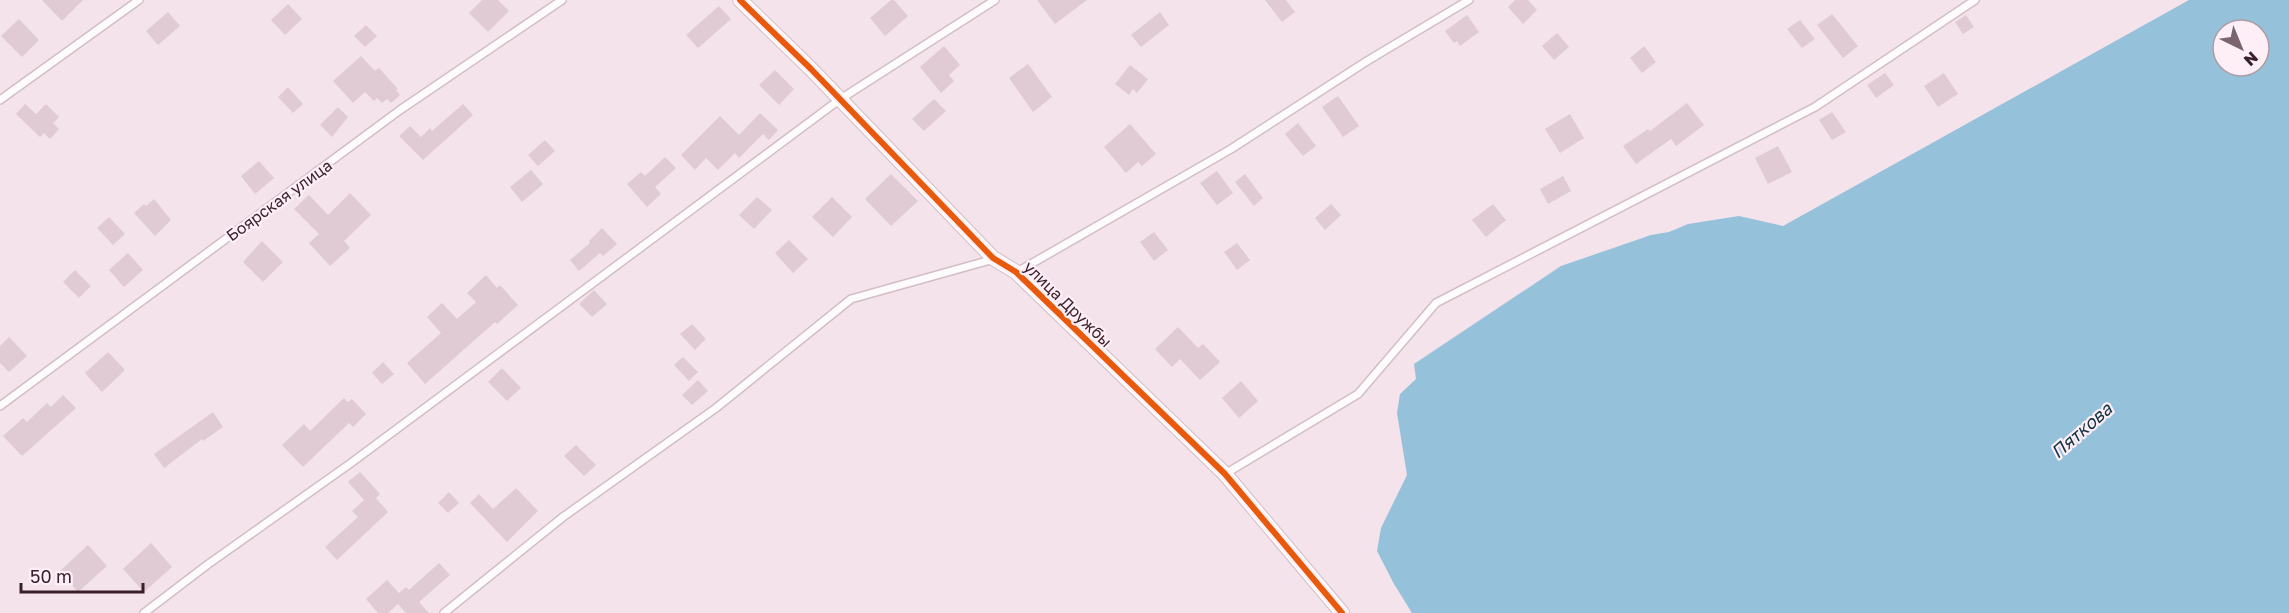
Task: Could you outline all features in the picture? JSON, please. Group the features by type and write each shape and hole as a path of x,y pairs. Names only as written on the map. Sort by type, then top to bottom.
{"street":[{"path":"740,0 811,69 993,258"},
{"name":"улица Дружбы","path":"1016,272 1225,474 1342,613"}],"lane":[{"path":"0,100 139,0"},
{"name":"Боярская улица","path":"0,406 400,110 562,0"},
{"path":"144,613 207,565 351,463 839,100 995,0"},
{"path":"444,613 563,517 716,408 851,299 993,258 1016,272 1231,149 1469,0"},
{"path":"1225,474 1358,394 1436,303 1815,107 1976,0"}],"water":[{"name":"Пяткова","path":"2189,0 2289,0 2289,613 1412,613 1377,551 1381,528 1407,475 1397,413 1400,394 1416,379 1414,364 1561,266 1688,224 1739,216 1783,226"}],"building":[{"path":"42,0 83,0 62,21"},
{"path":"482,0 498,0 509,11 488,32 469,13"},
{"path":"894,0 908,16 885,36 870,18"},
{"path":"1037,0 1087,0 1055,24"},
{"path":"1265,0 1286,0 1295,12 1282,22"},
{"path":"1515,0 1528,0 1537,10 1523,24 1508,7"},
{"path":"288,4 302,19 285,35 271,20"},
{"path":"719,6 731,19 698,48 686,35"},
{"path":"168,12 180,26 158,45 146,31"},
{"path":"1160,12 1169,25 1141,47 1131,35"},
{"path":"1832,14 1858,46 1843,58 1817,25"},
{"path":"1467,15 1479,32 1460,46 1457,41 1454,43 1445,31"},
{"path":"1966,15 1974,27 1963,34 1955,22"},
{"path":"19,19 39,40 22,57 1,36"},
{"path":"1800,20 1815,39 1802,48 1787,29"},
{"path":"366,25 377,36 365,47 354,36"},
{"path":"1557,33 1569,47 1554,60 1542,46"},
{"path":"944,46 960,65 949,75 954,81 941,93 920,67"},
{"path":"1644,46 1656,62 1642,73 1630,58"},
{"path":"361,56 375,71 379,68 398,89 396,90 400,95 391,103 387,99 382,103 377,98 374,101 365,92 353,103 333,81"},
{"path":"1028,64 1052,97 1033,112 1009,78"},
{"path":"1130,65 1148,79 1137,93 1133,89 1129,95 1115,84"},
{"path":"775,70 794,89 779,105 759,85"},
{"path":"1885,73 1894,85 1876,98 1867,85"},
{"path":"1944,73 1958,94 1938,107 1924,86"},
{"path":"288,87 303,104 293,113 278,97"},
{"path":"1338,96 1359,126 1343,137 1322,107"},
{"path":"934,99 946,111 924,131 912,119"},
{"path":"1687,103 1704,125 1676,146 1671,139 1636,164 1623,146 1648,129 1650,131"},
{"path":"25,104 36,114 46,104 59,117 53,123 59,129 50,139 44,133 40,137 16,114"},
{"path":"463,104 473,115 423,160 399,136 410,126 421,137 430,128 432,131"},
{"path":"338,107 348,117 332,137 320,125"},
{"path":"1832,112 1846,132 1832,140 1819,120"},
{"path":"760,113 778,130 769,140 763,134 739,158 735,153 718,170 706,158 695,170 681,155 720,116 739,135"},
{"path":"1570,114 1584,138 1560,153 1545,129"},
{"path":"1298,123 1316,146 1303,156 1285,134"},
{"path":"1130,124 1156,154 1142,166 1138,162 1126,173 1104,147"},
{"path":"545,140 555,151 538,166 528,155"},
{"path":"1778,146 1792,172 1768,184 1755,158"},
{"path":"665,157 676,168 655,187 661,194 647,207 627,184 641,172 645,176"},
{"path":"259,161 274,178 255,194 241,176"},
{"path":"531,170 543,184 522,202 510,187"},
{"path":"1217,171 1233,193 1217,205 1200,183"},
{"path":"891,174 918,201 891,226 865,199"},
{"path":"1245,174 1263,198 1254,206 1235,182"},
{"path":"1563,176 1571,191 1548,204 1540,189"},
{"path":"350,193 371,215 344,241 350,248 330,266 309,243 319,234 294,209 309,195 328,215"},
{"path":"757,197 772,210 754,229 739,215"},
{"path":"832,197 852,217 833,237 812,217"},
{"path":"154,199 171,220 155,236 134,213"},
{"path":"1331,204 1341,215 1325,230 1315,218"},
{"path":"1493,204 1506,220 1486,237 1472,220"},
{"path":"109,217 125,234 113,245 97,228"},
{"path":"602,228 617,244 603,256 600,253 579,271 570,260 590,243 589,241"},
{"path":"1154,232 1168,250 1154,261 1140,242"},
{"path":"789,240 808,259 793,273 775,253"},
{"path":"262,241 283,262 263,282 243,262"},
{"path":"1237,243 1250,260 1237,270 1224,252"},
{"path":"128,253 143,270 124,287 109,270"},
{"path":"75,270 91,286 79,298 63,282"},
{"path":"486,275 497,288 500,285 518,305 497,324 495,322 425,384 407,363 441,333 427,317 442,303 457,319 476,302 467,293"},
{"path":"594,290 607,304 592,317 579,304"},
{"path":"692,324 706,339 695,350 680,334"},
{"path":"1178,327 1198,348 1203,344 1220,362 1200,380 1180,359 1172,367 1155,349"},
{"path":"9,337 27,356 9,372 0,363 0,346"},
{"path":"108,352 125,370 102,392 85,373"},
{"path":"683,357 698,372 689,381 674,365"},
{"path":"383,362 394,374 382,384 372,373"},
{"path":"502,368 521,388 507,401 488,382"},
{"path":"698,380 708,391 692,405 682,395"},
{"path":"1241,381 1258,401 1239,418 1222,398"},
{"path":"63,395 76,408 22,456 3,436 23,418 27,422 47,403 51,407"},
{"path":"344,398 348,402 352,399 366,414 353,427 349,423 303,467 282,445 304,424 310,431"},
{"path":"213,412 223,427 203,441 202,439 164,468 154,454"},
{"path":"576,445 596,465 584,476 564,456"},
{"path":"360,472 380,494 376,498 388,512 337,560 325,547 358,517 352,511 364,500 348,482"},
{"path":"516,488 538,511 507,542 470,503 479,494 493,509"},
{"path":"449,492 459,503 448,513 438,503"},
{"path":"151,543 172,567 144,592 123,569"},
{"path":"88,545 107,566 78,592 60,571"},
{"path":"439,563 450,575 419,602 429,613 406,613 398,604 388,613 378,613 366,599 387,580 399,593 406,587 409,590"}],"cycle path":[{"path":"740,0 811,69 993,258 1016,272 1225,474 1342,613"}]}
